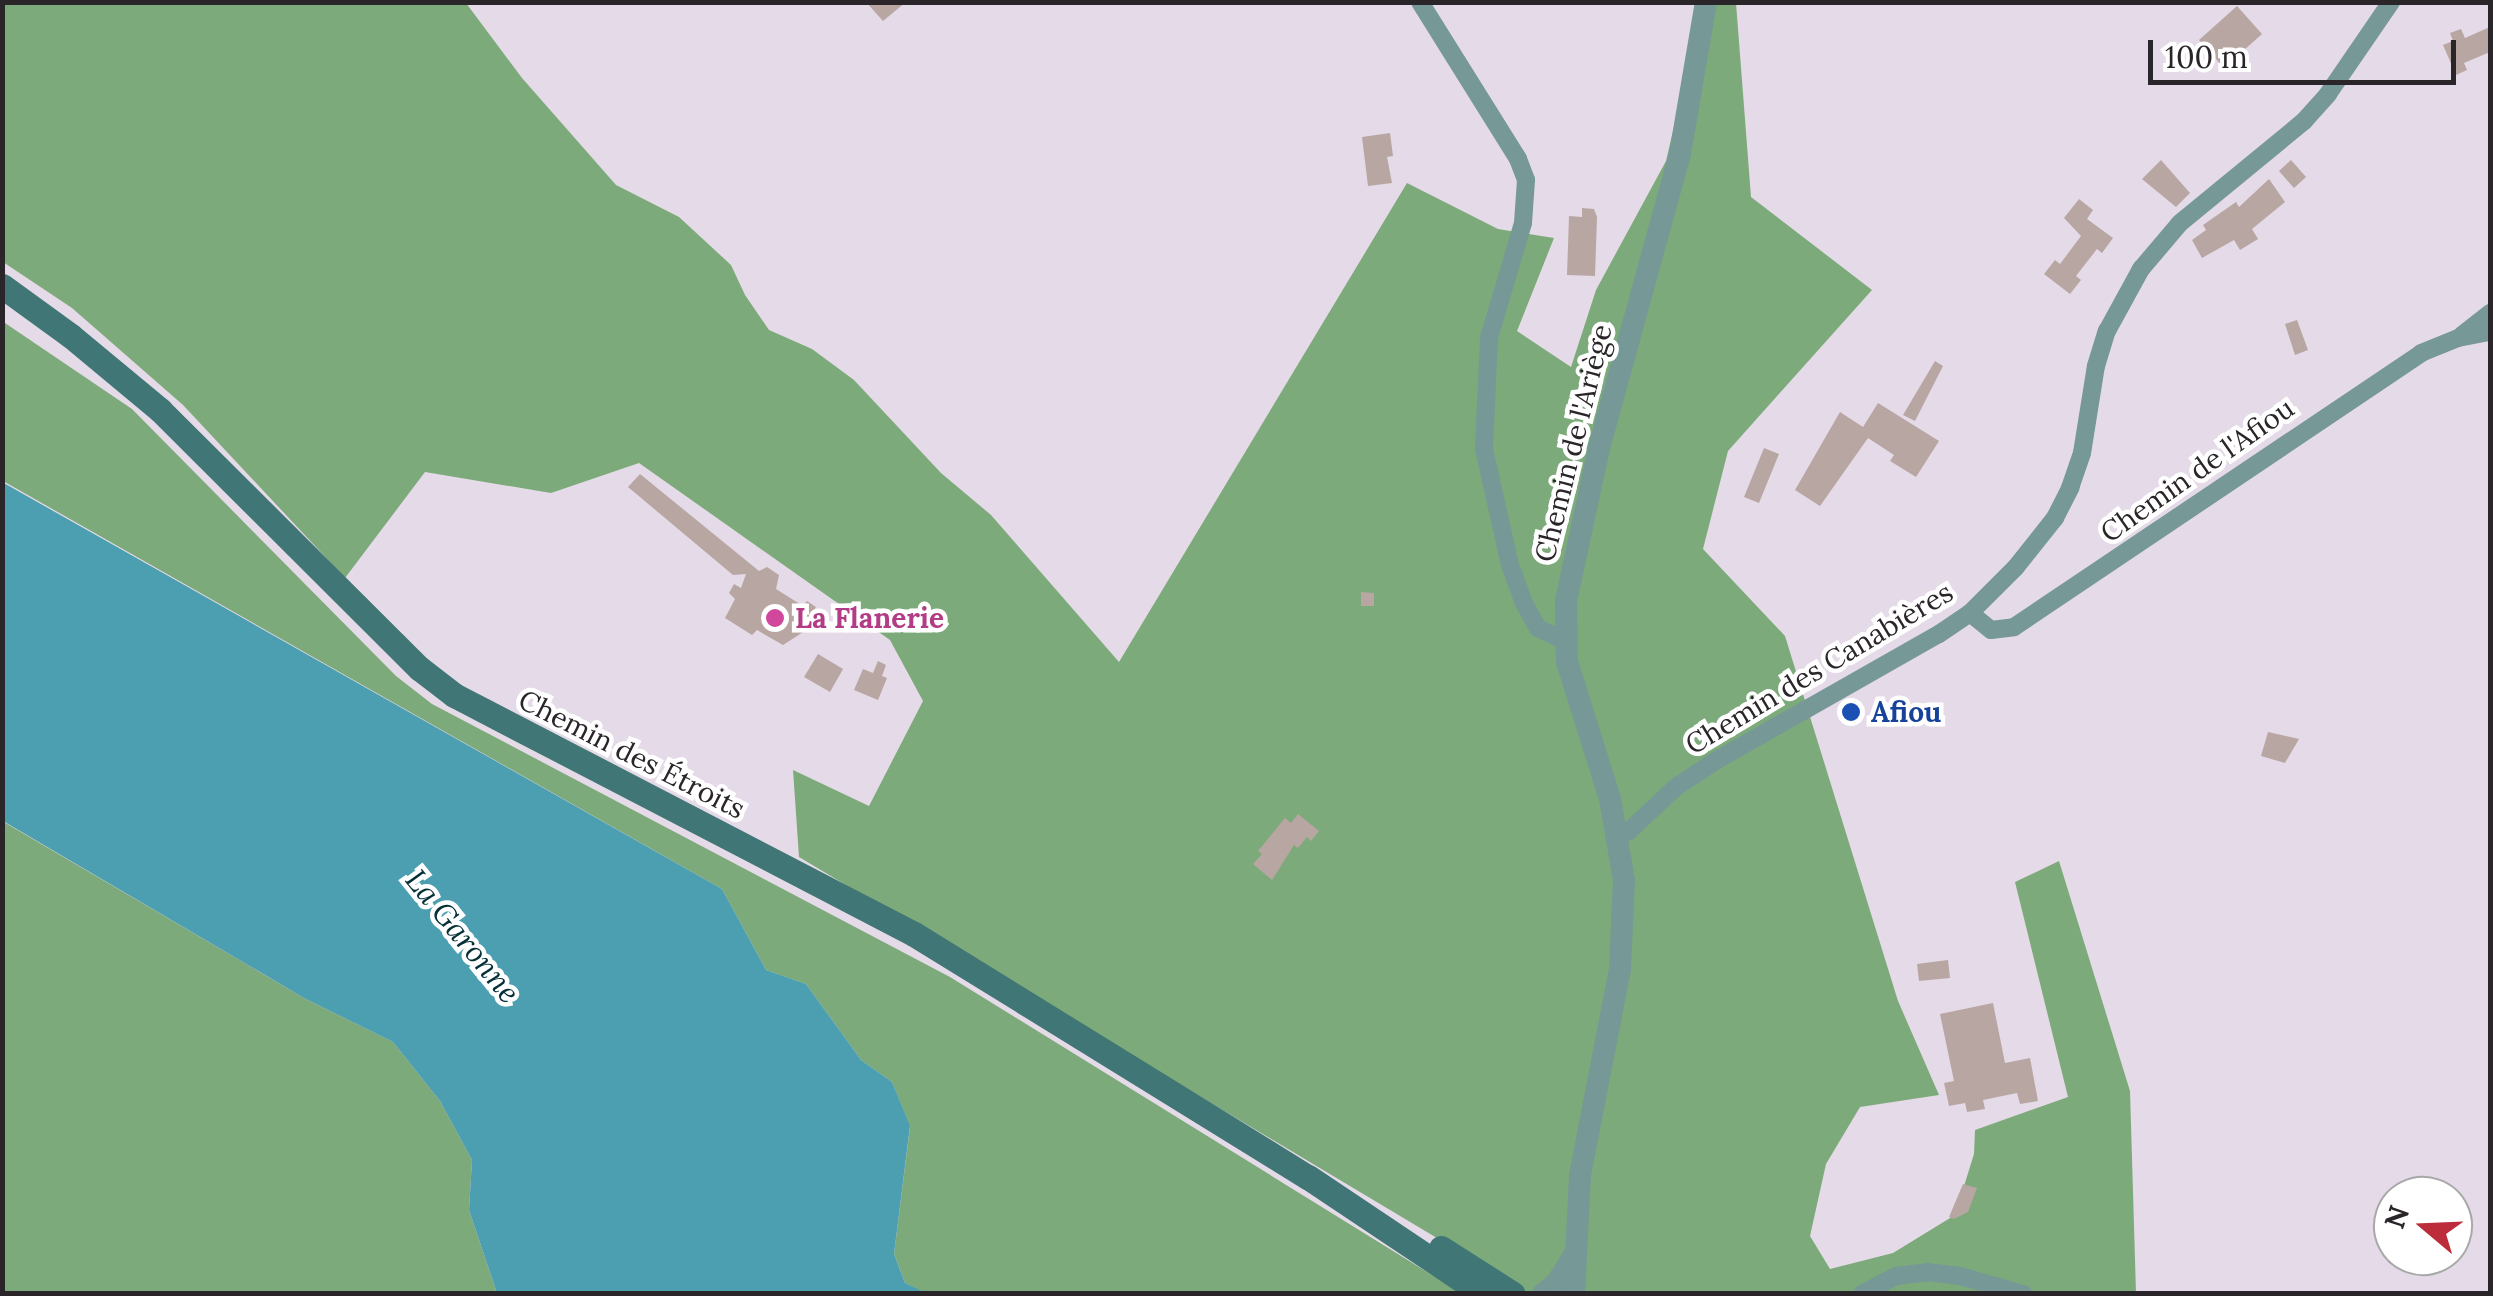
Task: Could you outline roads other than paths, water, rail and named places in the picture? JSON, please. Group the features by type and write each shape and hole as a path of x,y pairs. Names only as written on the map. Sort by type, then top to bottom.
{"main road":[{"name":"Chemin des Étroits","path":"2,286 148,400 419,668 454,695 914,934 1308,1176 1461,1259 1513,1294"},
{"name":"Chemin des Étroits","path":"1308,1176 1341,1202 1483,1294"}],"street":[{"path":"1420,2 1518,160 1526,180 1524,224 1489,338 1484,449 1510,564 1524,603 1538,628 1563,640"},
{"name":"Chemin de l'Ariège","path":"1560,1291 1575,1254 1580,1174 1620,970 1624,880 1619,835 1563,640 1574,547 1680,154 1706,2"},
{"name":"Chemin des Canabières","path":"1619,835 1629,832 1676,786 1717,760 1840,693 1970,613 2016,567 2055,518 2082,453 2096,366 2107,331 2140,268 2180,224 2304,121 2328,94 2391,2"},
{"name":"Chemin de l'Afiou","path":"2458,338 2490,313"},
{"name":"Chemin de l'Afiou","path":"1970,613 1990,630 2014,627 2421,353 2458,338 2490,332"},
{"path":"1862,1294 1896,1276 1927,1272 1960,1276 2022,1294"}],"water":[{"name":"La Garonne","path":"2,482 722,889 766,970 806,984 861,1060 892,1082 910,1126 894,1254 905,1283 926,1293 497,1293 469,1210 472,1160 440,1101 393,1042 304,998 3,821"}],"place":[{"name":"La Flanerie","path":"775,618"},
{"name":"Afiou","path":"1851,712"}]}
